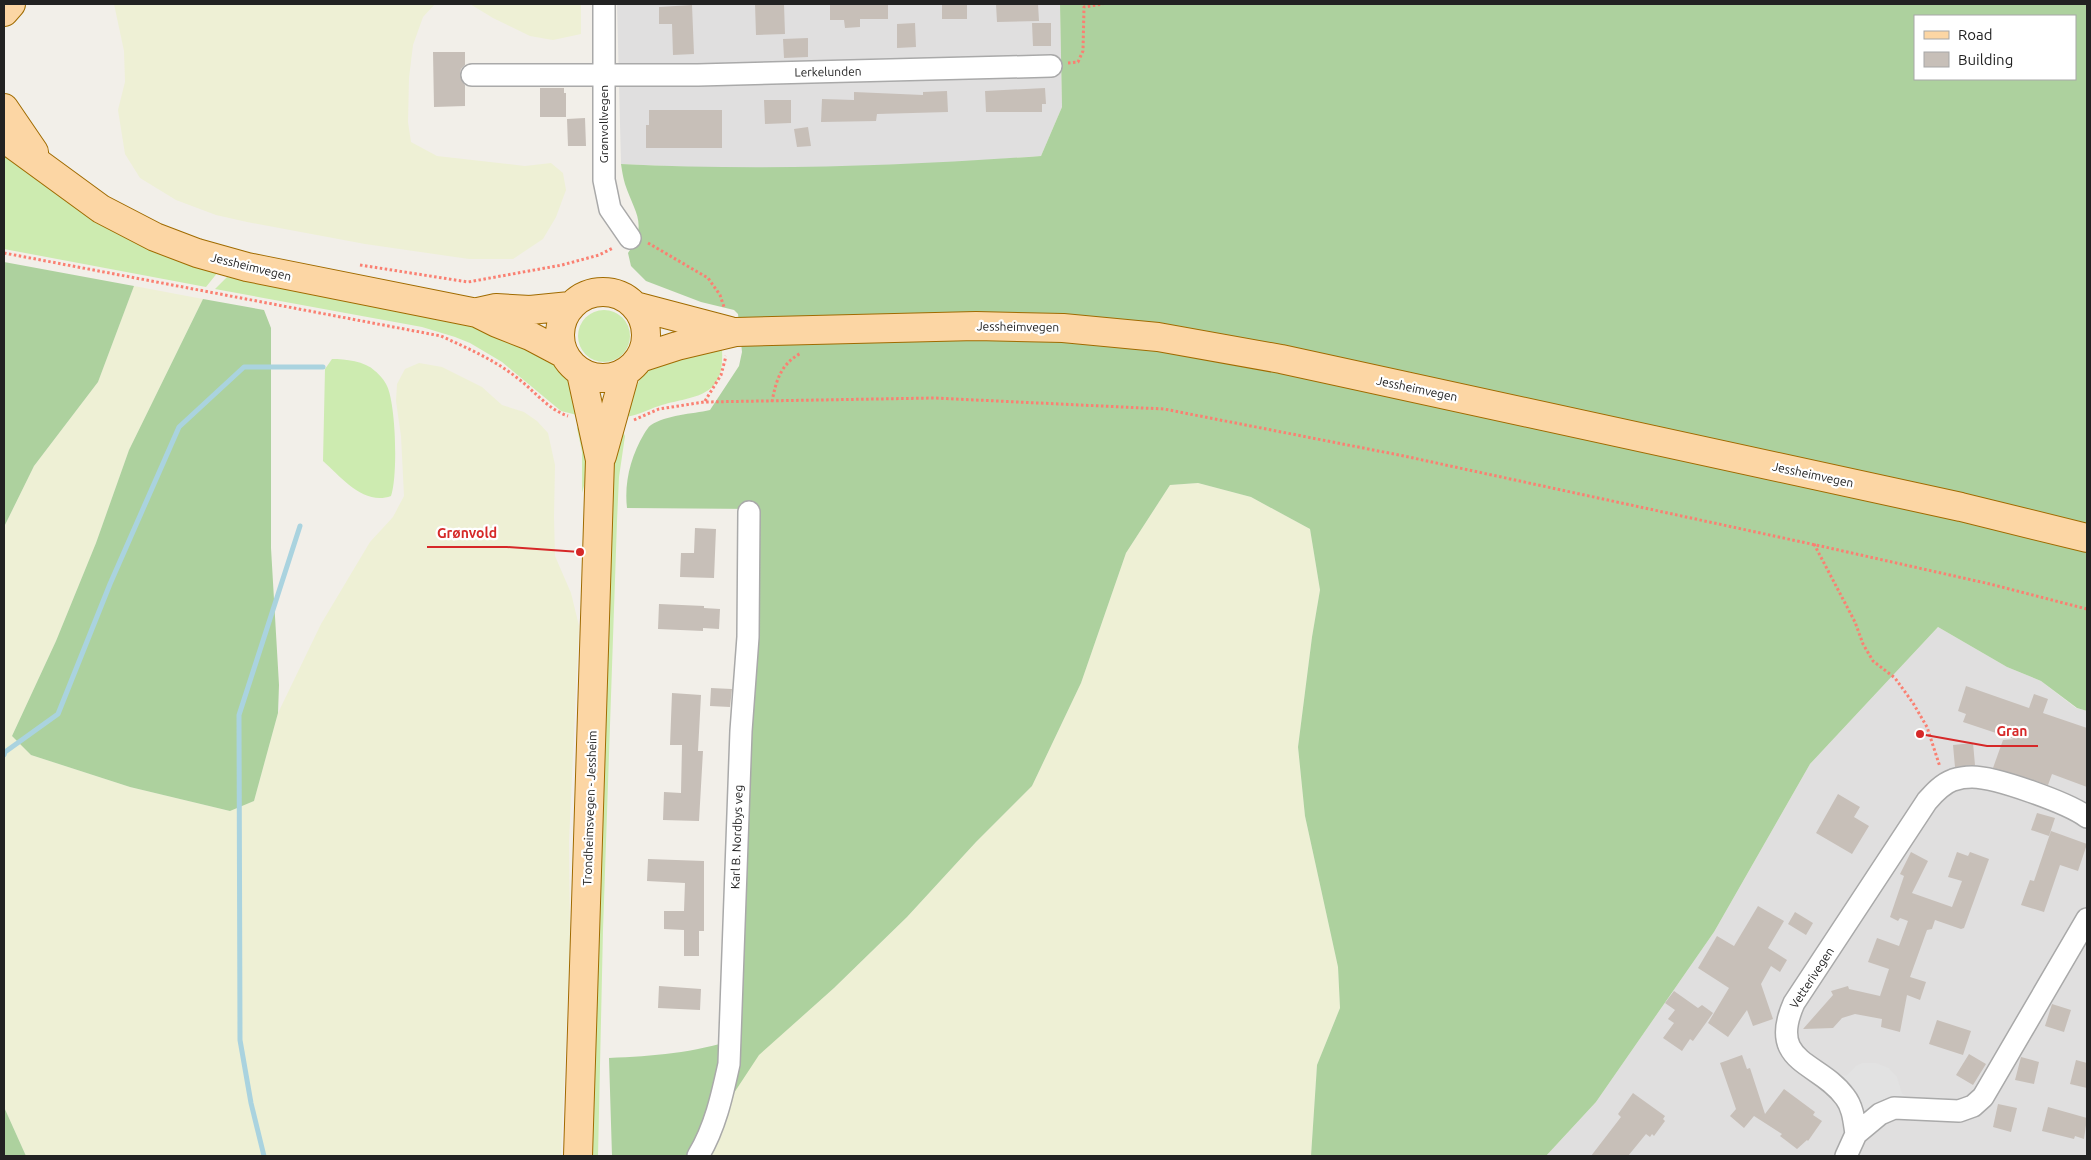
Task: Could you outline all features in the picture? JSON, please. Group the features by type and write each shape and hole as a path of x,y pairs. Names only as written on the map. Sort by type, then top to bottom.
{"main road":[{"path":"4,12 11,4"},
{"name":"Jessheimvegen","path":"4,108 45,167"},
{"name":"Jessheimvegen","path":"4,138 101,209 155,237 197,254 247,268 477,313 530,336 572,364"},
{"path":"602,292 620,296 635,306 643,317 646,345 632,366 614,378 603,379 592,378 572,364 560,342 560,329 570,306 580,298 602,292"},
{"name":"Jessheimvegen","path":"477,313 496,308 530,310 570,306"},
{"name":"Jessheimvegen","path":"635,306 730,332"},
{"name":"Jessheimvegen","path":"632,366 677,346 730,332 976,326 1063,328 1158,337 1281,359 1961,507 2087,538"},
{"name":"Trondheimsvegen - Jessheim","path":"572,364 600,460"},
{"name":"Trondheimsvegen - Jessheim","path":"578,1156 600,460 632,366"}],"street":[{"name":"Grønvollvegen","path":"604,4 604,159 607,199 615,218 630,238"},
{"name":"Lerkelunden","path":"472,75 698,74 1051,66"},
{"name":"Karl B. Nordbys veg","path":"698,1156 706,1144 721,1102 729,1064 741,731 748,637 749,512"},
{"name":"Vetterivegen","path":"1856,1134 1852,1111 1846,1098 1835,1085 1798,1059 1787,1038 1787,1023 1794,1003 1927,801 1937,789 1952,780 1972,777 2022,790 2068,807 2087,818"},
{"path":"1846,1156 1856,1134 1880,1114 1894,1108 1959,1110 1972,1106 1983,1097 2087,919"}],"path":[{"path":"1051,66 1078,62 1083,51 1084,4"},
{"path":"1084,9 1084,7 1102,4"},
{"path":"360,264 468,282 562,265 599,255 630,238 640,238 667,256 708,278 720,294 730,332 721,374 714,389 704,402"},
{"path":"4,253 441,336 486,357 517,377 555,412 575,419"},
{"path":"772,402 781,370 791,359 803,352"},
{"path":"633,420 659,409 704,402 934,398 1164,409 1404,456 1814,544 1990,584 2087,609"},
{"path":"1814,544 1873,661 1895,678 1927,727 1938,761"}],"shaded area":[{"path":"617,4 1060,4 1062,107 1041,156 944,163 737,169 621,164"},
{"path":"1938,627 2007,667 2041,681 2076,708 2087,711 2087,1156 1546,1156 1596,1102 1714,932 1810,764"},
{"path":"1862,1063 1876,1063 1889,1068 1897,1077 1902,1094 1914,1099 1866,1125 1829,1071 1846,1076"}],"green space":[{"path":"114,4 435,4 423,17 413,45 409,78 408,122 411,142 437,156 525,166 551,163 563,173 566,190 556,217 543,239 513,259 469,259 365,244 247,222 216,215 176,200 140,178 125,154 118,110 125,82 124,51"},
{"path":"470,4 581,4 581,34 553,40 530,36 493,18"},
{"path":"1060,4 2087,4 2087,711 2077,708 2041,681 2007,667 1938,627 1810,764 1714,932 1596,1102 1546,1156 1311,1156 1317,1065 1340,1008 1338,967 1305,816 1298,747 1320,590 1310,529 1251,497 1198,483 1170,485 1126,553 1081,683 1032,786 976,842 907,917 834,988 759,1055 707,1134 689,1156 612,1156 609,1058 673,1053 705,1048 737,1039 757,509 627,508 626,498 630,470 635,451 648,428 664,419 710,410 739,366 742,352 738,314 734,310 701,302 646,281 631,266 628,253 638,234 639,226 638,218 625,184 621,164 726,167 831,166 1041,156 1062,107"},
{"path":"4,153 70,204 104,226 159,253 218,272 206,287 4,249"},
{"path":"4,262 134,286 98,382 34,466 4,527"},
{"path":"227,277 472,326 543,355 558,368 573,386 577,415 561,411 502,362 470,343 455,337 422,327 215,289"},
{"path":"134,286 203,299 129,450 96,543 56,641 12,736 31,755 130,787 230,811 254,801 278,713 321,624 370,542 393,517 404,496 401,436 396,401 397,384 405,369 419,363 442,367 482,387 502,405 524,412 537,421 548,433 555,465 555,556 571,593 579,626 569,841 570,942 561,1156 26,1156 4,1107 4,527 34,466 98,382"},
{"path":"203,299 264,310 271,328 271,548 279,685 278,713 254,801 230,811 130,787 31,755 12,736 56,641 96,543 129,450"},
{"path":"599,310 609,310 618,314 626,322 630,336 626,350 618,358 609,362 599,362 590,358 582,350 578,341 578,331 582,322 590,314"},
{"path":"722,350 722,366 718,378 712,387 704,393 636,415 622,417 640,379 656,363"},
{"path":"332,359 349,360 366,365 378,374 387,386 392,408 395,441 395,473 391,496 381,498 362,494 345,482 323,461 325,369"},
{"path":"580,424 584,424 587,475 582,493 582,452 577,428"},
{"path":"622,430 625,436 619,477 617,521 603,930 598,1156 588,1156 612,475 616,445"},
{"path":"1198,483 1251,497 1310,529 1320,590 1298,747 1305,816 1338,967 1340,1008 1317,1065 1311,1156 689,1156 707,1134 758,1055 834,988 907,917 976,842 1032,786 1081,683 1126,553 1170,485"},
{"path":"4,1107 26,1156 4,1156"}],"building":[{"path":"755,4 784,4 785,34 756,35"},
{"path":"830,4 888,4 888,19 860,19 860,27 845,28 844,20 830,20"},
{"path":"942,4 967,4 967,19 942,19"},
{"path":"996,4 1038,4 1039,21 997,22"},
{"path":"692,5 694,54 673,55 672,24 659,24 659,7"},
{"path":"915,23 916,47 897,48 897,24"},
{"path":"1032,23 1051,23 1051,46 1033,46"},
{"path":"808,38 808,57 784,58 783,39"},
{"path":"433,52 465,52 465,65 461,69 460,75 465,85 465,106 434,107"},
{"path":"540,88 564,88 564,93 566,93 566,117 540,117"},
{"path":"1045,88 1046,104 1042,104 1042,112 986,112 985,91"},
{"path":"947,91 948,112 877,114 876,121 821,122 822,99 854,100 854,92 923,95 923,92"},
{"path":"764,100 791,100 791,123 765,124"},
{"path":"649,110 722,110 722,148 646,148 646,125 649,125"},
{"path":"585,118 586,146 568,146 567,119"},
{"path":"808,127 811,146 797,147 794,129"},
{"path":"695,528 716,529 714,578 680,577 681,553 694,553"},
{"path":"659,604 704,606 704,608 720,609 719,629 703,628 703,631 658,629"},
{"path":"1966,686 2029,708 2034,694 2048,699 2043,713 2087,728 2087,787 2052,774 2048,785 1993,768 2003,740 2014,739 1963,722 1966,714 1958,711"},
{"path":"711,688 732,689 730,707 710,706"},
{"path":"672,693 701,695 698,751 703,751 699,821 663,820 664,792 681,793 682,745 670,745"},
{"path":"1973,743 1975,765 1955,767 1953,745"},
{"path":"1838,794 1860,807 1854,817 1869,826 1852,854 1816,833"},
{"path":"2037,813 2055,818 2049,836 2031,830"},
{"path":"2051,831 2087,844 2078,871 2060,865 2044,912 2021,905 2030,880 2034,881"},
{"path":"1911,852 1928,861 1912,893 1952,907 1962,881 1948,877 1957,852 1968,856 1970,852 1989,859 1964,928 1961,929 1935,920 1932,929 1927,930 1910,977 1926,982 1920,1000 1907,995 1900,1032 1881,1027 1882,1019 1855,1014 1842,1018 1833,1028 1803,1029 1833,995 1831,991 1848,986 1849,989 1880,996 1889,969 1868,962 1877,938 1899,946 1908,921 1900,918 1898,921 1890,917 1904,876 1900,874"},
{"path":"648,859 704,861 704,931 699,931 699,956 684,956 684,930 664,929 664,911 684,911 685,883 647,881"},
{"path":"1758,906 1784,921 1768,948 1787,960 1780,972 1771,966 1761,984 1773,1019 1753,1026 1747,1010 1728,1037 1708,1023 1729,988 1698,968 1717,936 1734,946"},
{"path":"1795,912 1813,923 1806,935 1788,924"},
{"path":"659,986 701,989 700,1010 658,1008"},
{"path":"1674,991 1698,1008 1702,1005 1713,1013 1693,1041 1690,1039 1682,1051 1663,1038 1674,1023 1668,1019 1675,1010 1665,1003"},
{"path":"2052,1004 2071,1010 2064,1032 2045,1026"},
{"path":"1937,1020 1971,1031 1963,1055 1929,1044"},
{"path":"1969,1054 1986,1064 1973,1085 1956,1075"},
{"path":"1742,1055 1747,1069 1750,1068 1765,1114 1784,1089 1815,1112 1813,1115 1822,1121 1808,1141 1797,1149 1780,1136 1782,1134 1754,1116 1744,1128 1730,1116 1736,1109 1720,1063"},
{"path":"2021,1057 2039,1062 2034,1084 2015,1080"},
{"path":"2076,1060 2087,1063 2087,1088 2070,1084"},
{"path":"1633,1093 1665,1116 1663,1119 1665,1121 1654,1136 1652,1134 1650,1137 1646,1134 1628,1156 1591,1156 1621,1117 1618,1114"},
{"path":"1998,1104 2017,1108 2011,1132 1993,1127"},
{"path":"2048,1107 2087,1118 2084,1139 2075,1136 2074,1139 2042,1131"}],"waterway":[{"path":"4,755 5,752 58,714 110,584 179,427 244,367 323,367"},
{"path":"264,1156 251,1103 240,1040 239,715 300,526"}],"place":[{"name":"Grønvold","path":"580,552"},
{"name":"Gran","path":"1920,734"}]}
